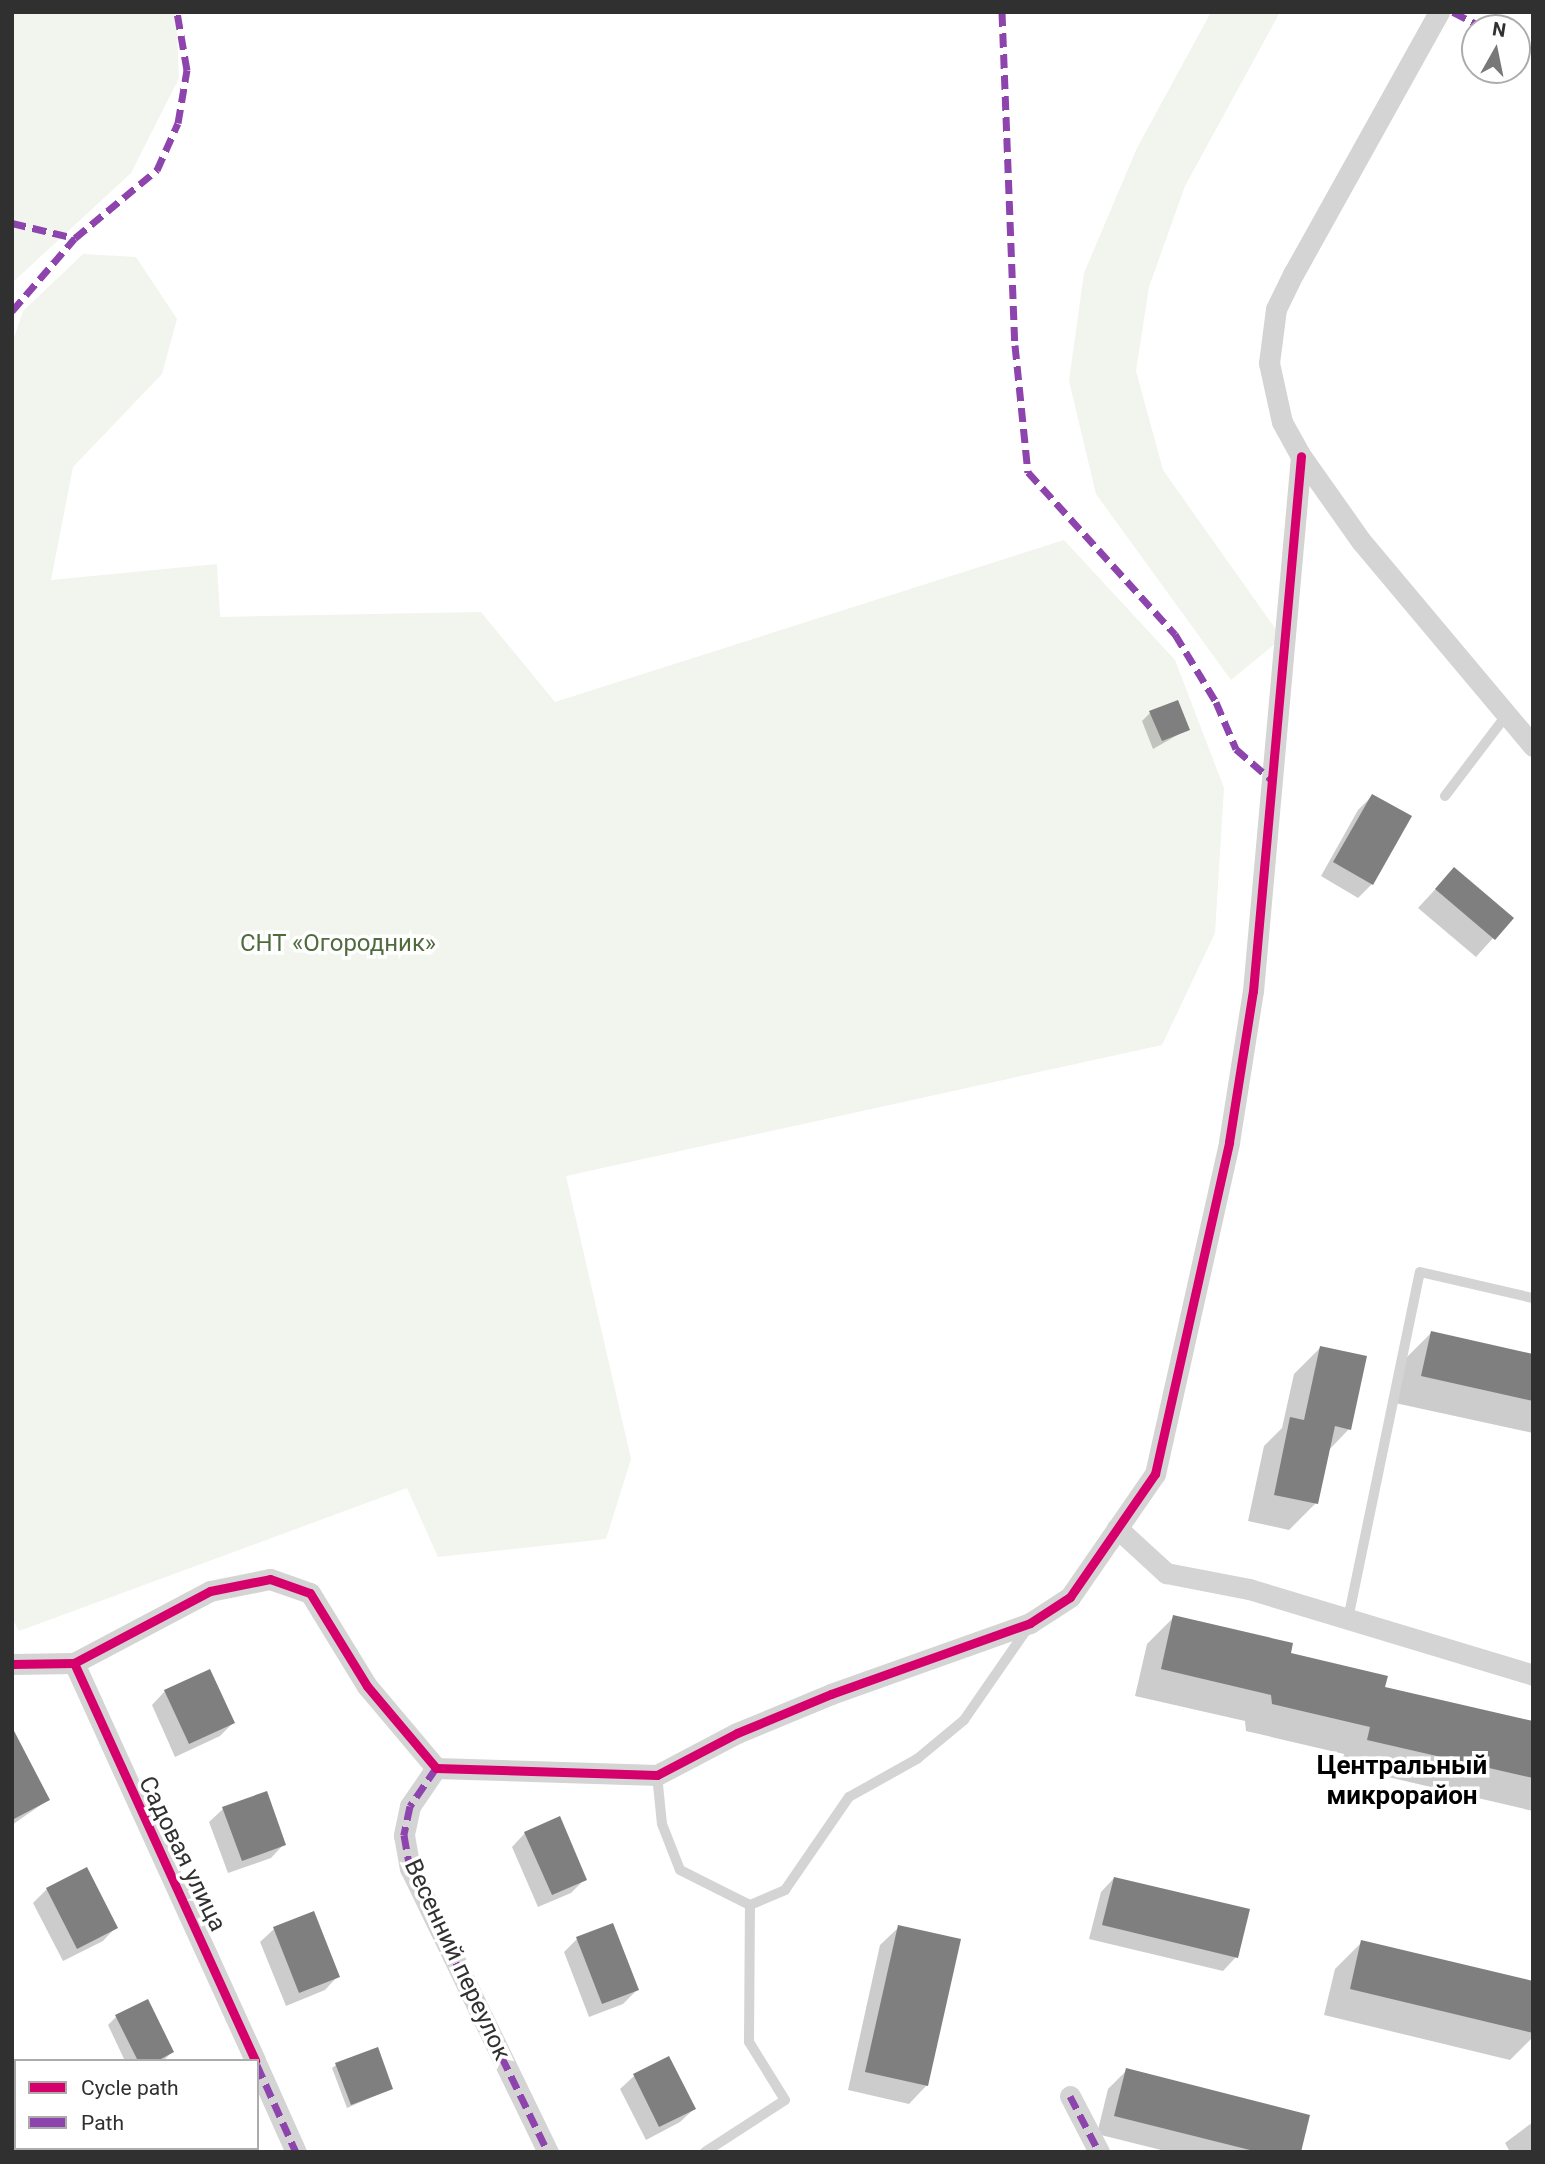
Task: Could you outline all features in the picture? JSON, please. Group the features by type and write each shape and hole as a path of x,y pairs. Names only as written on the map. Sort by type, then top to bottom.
{"street":[{"path":"1439,12 1276,309 1269,363 1282,422 1301,456 1361,541 1533,746"},
{"path":"12,1664 74,1663 210,1591 270,1579 310,1593 367,1685 436,1768 657,1775 737,1733 831,1694 1030,1623 1070,1597 1155,1474 1228,1142 1253,991 1301,456"},
{"path":"1117,1528 1166,1573 1249,1589 1533,1675"},
{"name":"Садовая улица","path":"74,1663 254,2059"},
{"name":"Весенний переулок","path":"436,1768 410,1806 404,1835 410,1868 548,2152"},
{"name":"Садовая улица","path":"259,2070 296,2152"},
{"path":"1070,2096 1100,2152"}],"lane":[{"path":"1445,796 1508,713"},
{"path":"1348,1619 1420,1272 1533,1298"},
{"path":"657,1775 662,1824 680,1870 750,1905 785,1890 849,1797 917,1759 964,1720 1030,1623"},
{"path":"705,2152 785,2101 749,2042 750,1905"}],"green space":[{"path":"12,12 176,12 179,78 131,173 12,283"},
{"path":"1211,12 1280,12 1185,186 1149,287 1136,371 1163,470 1282,638 1231,680 1096,494 1069,381 1084,273 1137,148"},
{"name":"СНТ «Огородник»","path":"83,254 136,257 177,319 162,374 73,467 51,580 217,564 220,617 481,612 555,702 1064,540 1175,660 1224,788 1215,933 1162,1045 566,1176 631,1459 606,1539 438,1557 407,1488 19,1631 12,1618 12,344 23,311"}],"building":[{"path":"1178,700 1190,730 1162,741 1149,711"},
{"path":"1372,794 1412,816 1373,885 1333,862"},
{"path":"1454,867 1514,918 1495,940 1435,889"},
{"path":"1431,1331 1533,1354 1533,1401 1421,1376"},
{"path":"1320,1346 1367,1356 1351,1430 1335,1426 1318,1504 1274,1495 1290,1417 1304,1420"},
{"path":"1173,1615 1293,1643 1291,1653 1388,1676 1385,1687 1533,1721 1533,1778 1367,1740 1370,1727 1272,1704 1271,1695 1161,1669"},
{"path":"210,1669 235,1723 189,1744 164,1690"},
{"path":"12,1727 50,1800 12,1820"},
{"path":"267,1791 286,1845 242,1861 222,1807"},
{"path":"560,1816 587,1880 552,1895 524,1832"},
{"path":"87,1867 118,1928 77,1949 46,1888"},
{"path":"1114,1877 1250,1909 1238,1958 1102,1925"},
{"path":"314,1911 340,1977 299,1993 273,1927"},
{"path":"613,1923 639,1990 602,2004 576,1937"},
{"path":"898,1925 961,1939 928,2086 865,2072"},
{"path":"1361,1940 1533,1981 1533,2033 1350,1989"},
{"path":"148,1999 174,2052 161,2059 137,2059 115,2015"},
{"path":"378,2047 393,2089 351,2105 335,2063"},
{"path":"669,2056 696,2109 659,2127 633,2074"},
{"path":"1126,2068 1310,2115 1301,2152 1258,2152 1114,2116"}],"marked path":[{"path":"12,311 75,238 157,170 178,123 187,70 177,12"},
{"path":"1002,12 1015,345 1028,472 1175,634 1216,702 1236,749 1273,781"},
{"path":"1453,12 1461,16"},
{"path":"12,223 75,238"},
{"path":"436,1768 410,1806 404,1835 410,1868 548,2152"},
{"path":"259,2069 296,2152"},
{"path":"1070,2096 1099,2152"}],"cycle path":[{"path":"12,1664 74,1663 210,1591 270,1579 310,1593 367,1686 436,1768 657,1775 737,1733 831,1694 1030,1623 1070,1597 1155,1474 1229,1142 1253,991 1301,456"},
{"path":"74,1663 254,2059"}],"district":[{"name":"Центральный микрорайон","path":"1402,1781"}]}
